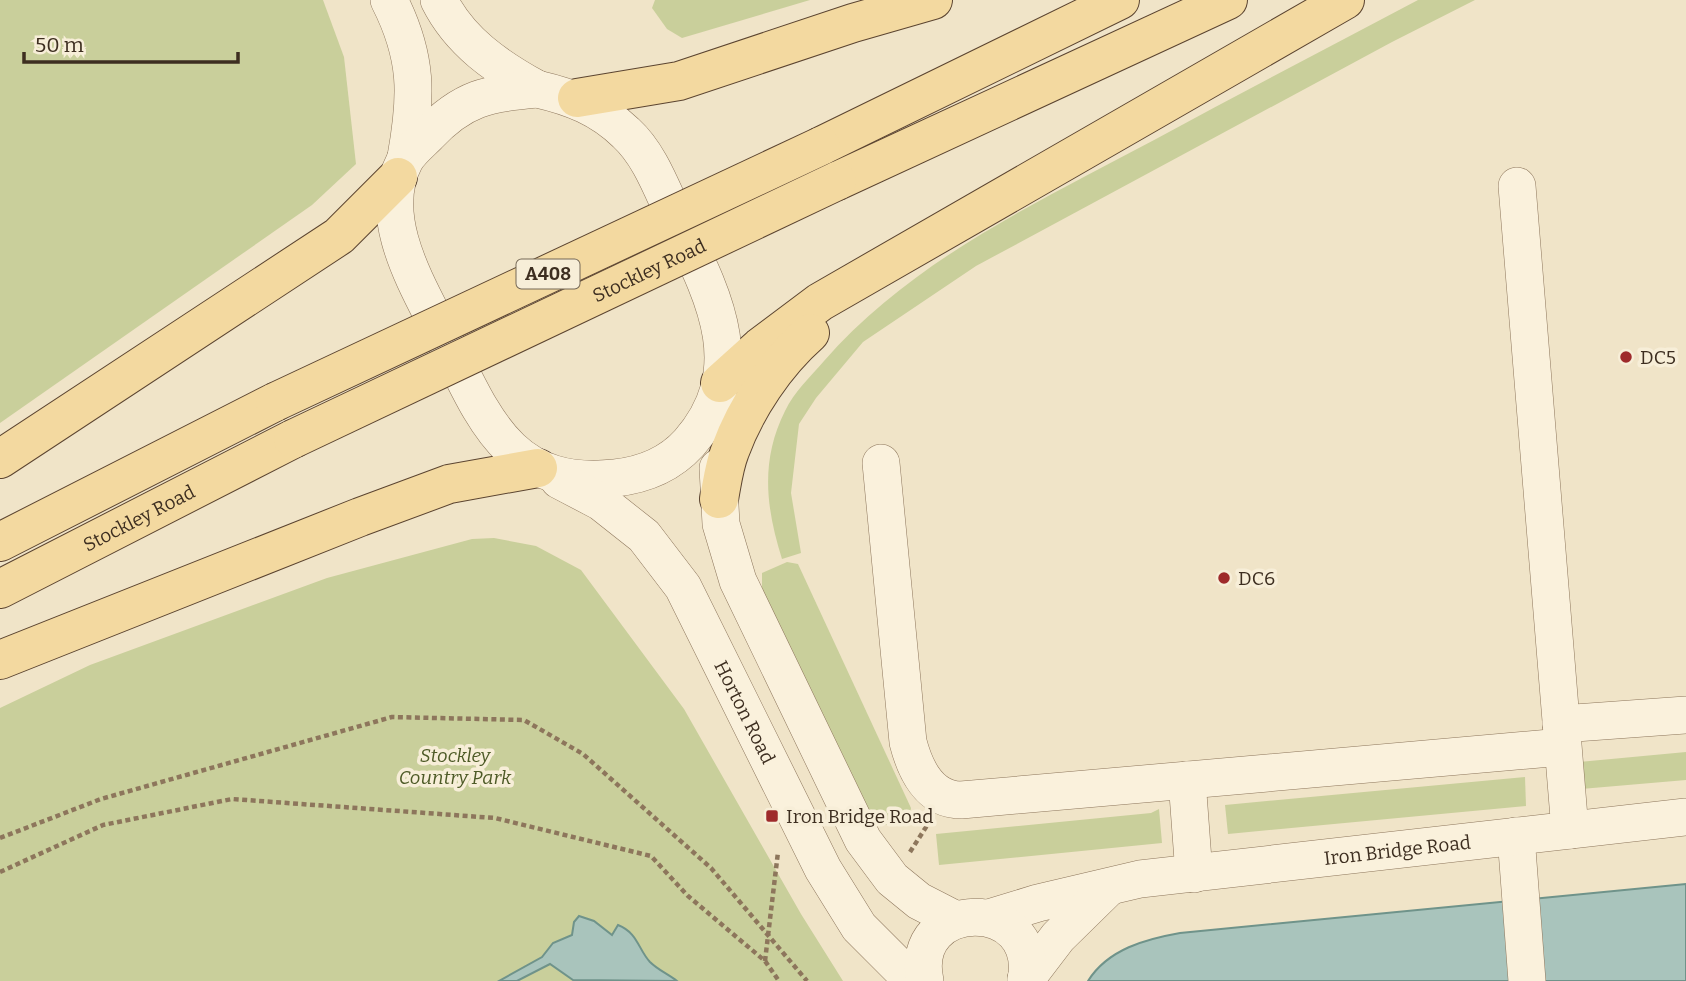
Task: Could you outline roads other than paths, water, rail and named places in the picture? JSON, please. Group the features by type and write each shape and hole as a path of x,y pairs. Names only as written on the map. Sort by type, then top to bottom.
{"main road":[{"path":"577,99 679,81 853,23 933,0"},
{"name":"Stockley Road","path":"0,542 275,402 821,146 1120,0"},
{"name":"Stockley Road","path":"0,589 293,439 837,181 1228,0"},
{"path":"718,392 760,348 820,302 1345,0"},
{"path":"0,460 339,236 402,167"},
{"path":"719,499 729,451 775,369 807,336 938,232"},
{"path":"0,660 449,484 543,471"}],"street":[{"name":"Horton Road","path":"389,0 404,31 413,62 414,109 402,167 396,220 414,278 486,418 512,450 543,471 601,502 644,536 683,587 823,869 859,927 913,981"},
{"path":"439,0 456,27 493,63 537,89 577,99 608,117 629,135 646,157 714,299 722,327 723,366 718,392 719,499 727,549 746,600 863,840 892,879 919,901 973,919 1006,926 1020,942 1027,961 1026,980"},
{"path":"402,167 444,118 474,99 537,89"},
{"path":"1517,186 1570,830"},
{"path":"543,471 585,481 647,472 684,449 698,432 718,392"},
{"path":"881,463 908,742 923,778 945,799 961,800 1187,780 1562,736 1686,715"},
{"path":"1187,780 1194,874"},
{"name":"Iron Bridge Road","path":"973,919 1140,879 1518,853 1570,830 1686,817"},
{"path":"1518,853 1527,981"},
{"path":"1026,980 1058,937 1108,888"},
{"path":"925,981 927,950 941,929 973,919"}],"water":[{"path":"1686,884 1686,981 1088,981 1096,970 1117,953 1141,942 1180,933"},
{"path":"579,916 594,921 612,935 618,925 625,928 650,962 677,981 573,980 550,964 517,981 499,981 542,957 553,943 572,935 574,922"}],"place":[{"name":"DC5","path":"1626,357"},
{"name":"DC6","path":"1224,578"},
{"name":"Iron Bridge Road","path":"772,816"}],"park label":[{"name":"Stockley Country Park","path":"455,766"}]}
